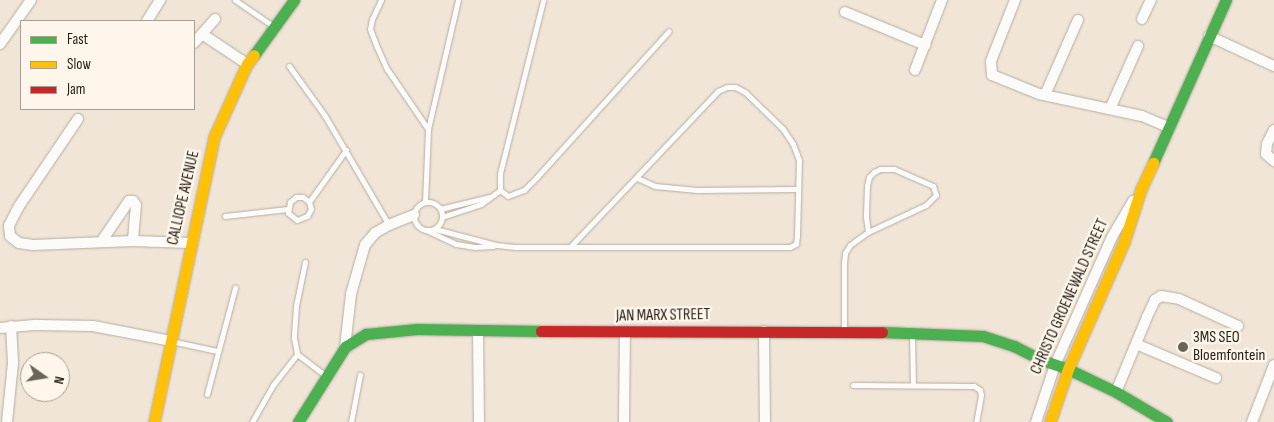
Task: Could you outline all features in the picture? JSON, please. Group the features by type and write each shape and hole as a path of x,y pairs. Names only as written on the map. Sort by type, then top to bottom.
{"street":[{"path":"0,44 31,0"},
{"path":"148,20 160,0"},
{"name":"CALLIOPE AVENUE","path":"154,422 190,243 214,137 247,64 273,26 294,0"},
{"path":"915,70 942,0"},
{"path":"1015,0 991,61 992,75 1045,95 1142,116 1168,127"},
{"path":"1142,19 1151,0"},
{"name":"CHRISTO GROENEWALD STREET","path":"1050,422 1068,369 1124,242 1141,189 1226,0"},
{"path":"845,12 924,45"},
{"path":"195,42 215,19"},
{"path":"1045,95 1078,20"},
{"path":"202,34 247,64"},
{"path":"1209,36 1274,66"},
{"path":"1110,109 1138,46"},
{"path":"78,120 19,206 8,231 14,240 24,244 133,241 190,243"},
{"path":"1274,130 1267,144 1266,154 1274,160"},
{"name":"CHRISTO GROENEWALD STREET","path":"1036,422 1055,365 1112,237 1141,189"},
{"path":"101,242 129,201 135,203 136,206 133,241"},
{"path":"345,347 351,294 365,245 375,233 414,215"},
{"path":"1116,392 1155,300 1161,296 1178,299 1238,326"},
{"path":"7,422 13,363 11,326"},
{"path":"0,328 11,326 93,326 171,341"},
{"name":"JAN MARX STREET","path":"298,422 345,347 366,334 392,330 624,333 844,330 983,336 1014,346 1068,369 1116,392 1167,422"},
{"path":"478,330 478,422"},
{"path":"764,331 765,422"},
{"path":"624,333 624,422"},
{"path":"1136,344 1216,378"},
{"path":"1252,422 1274,365"}],"lane":[{"path":"235,0 273,26"},
{"path":"381,0 372,18 370,30 376,47 388,69 428,129"},
{"path":"425,202 428,129 458,0"},
{"path":"543,1 502,160 498,183 500,190 508,196 524,190 669,32"},
{"path":"289,66 346,150 389,225"},
{"path":"442,218 440,209 434,203 425,202 417,207 414,215 416,223 448,242 475,247 496,245 570,247 790,247 794,246 796,241 799,160 794,144 759,103 736,87 727,87 718,91 570,247"},
{"path":"309,202 303,197 296,197 290,202 288,209 290,216 301,220 310,213 309,202 346,150"},
{"path":"844,330 843,278 845,253 856,239 926,205 936,195 933,186 894,168 880,169 874,172 869,177 867,186 866,217 868,232"},
{"path":"637,178 655,186 697,190 798,188"},
{"path":"435,229 442,218 481,204 500,190"},
{"path":"440,209 489,197"},
{"path":"225,216 288,209"},
{"path":"426,230 435,229 496,245"},
{"path":"252,422 273,385 297,354 294,322 305,262"},
{"path":"207,394 235,288"},
{"path":"912,332 913,385"},
{"path":"171,341 217,351"},
{"path":"297,354 326,376"},
{"path":"351,422 360,375"},
{"path":"853,385 978,387 981,395 976,422"}],"traffic: fast":[{"path":"254,55 294,0"},
{"path":"1153,163 1226,0"},
{"path":"298,422 345,347 366,334 417,329 541,331"},
{"path":"882,332 983,336 1014,346 1042,360 1068,369 1116,392 1167,422"}],"traffic: slow":[{"path":"154,422 214,137 247,64 254,55"},
{"path":"1050,422 1068,369 1124,242 1141,189 1153,163"}],"traffic: jam":[{"path":"541,331 882,332"}],"place":[{"name":"3MS SEO Bloemfontein","path":"1183,347"}]}
